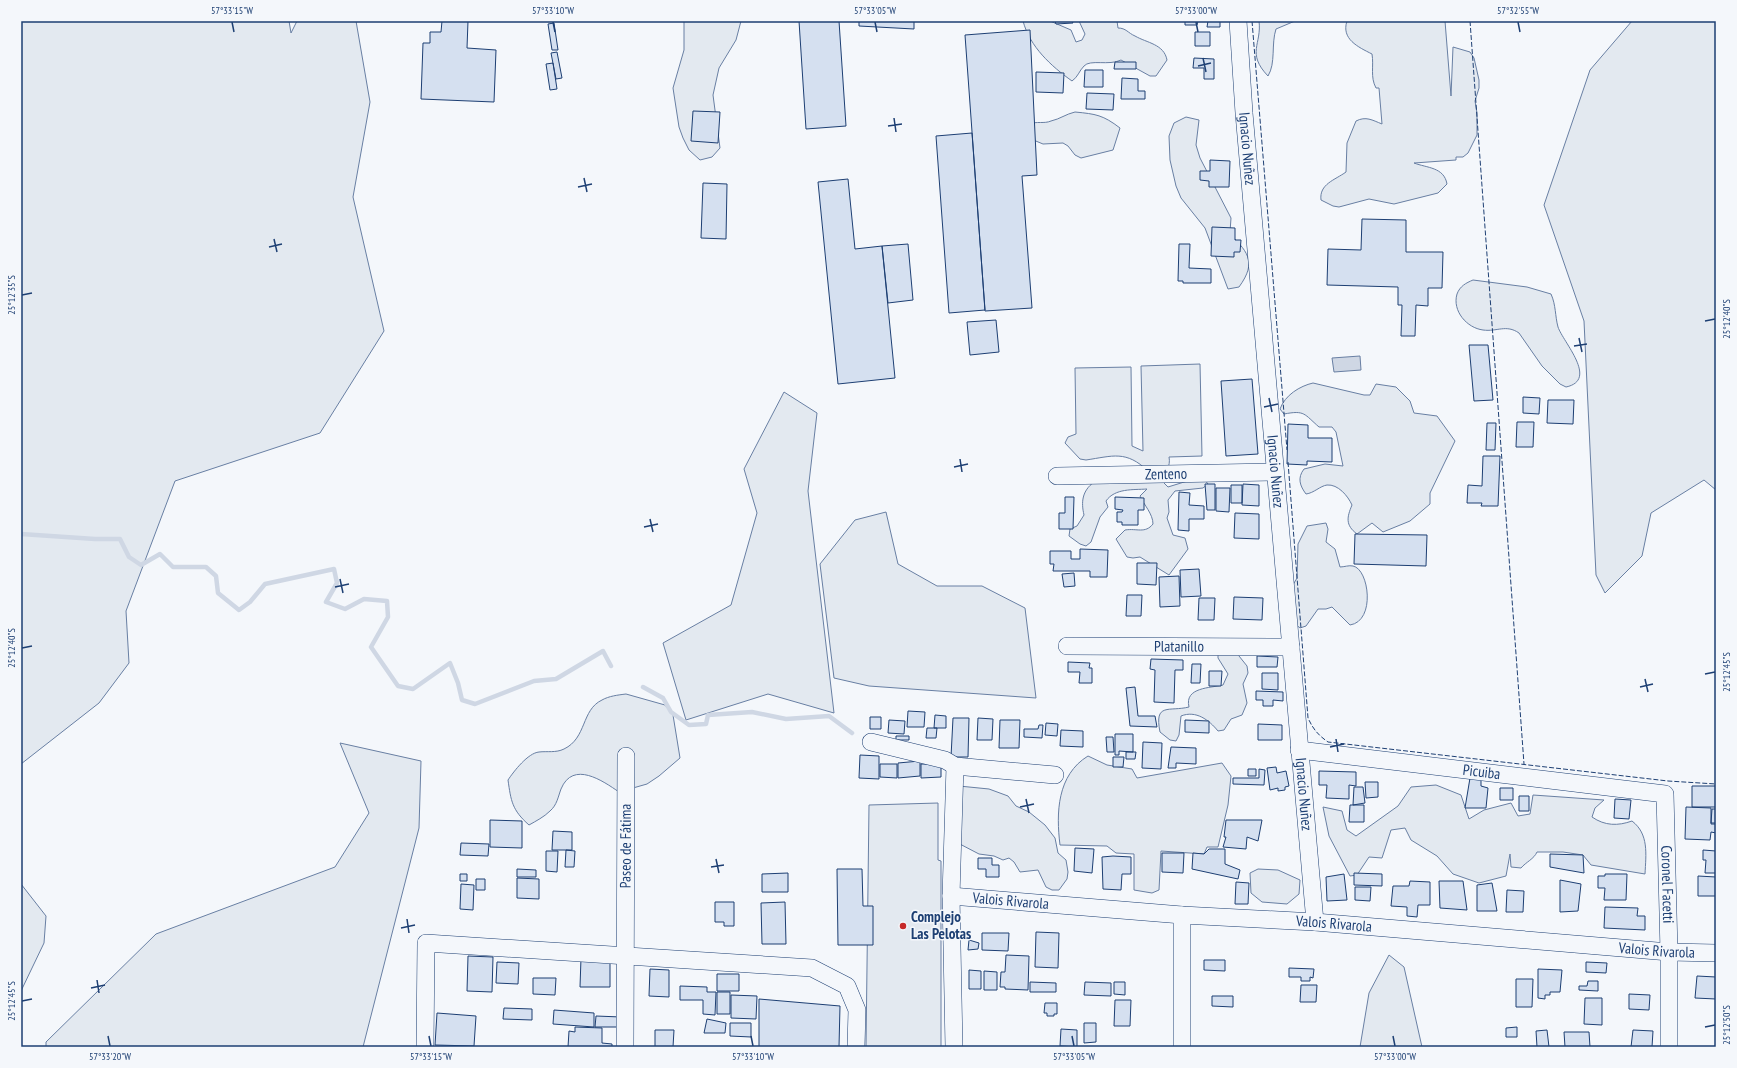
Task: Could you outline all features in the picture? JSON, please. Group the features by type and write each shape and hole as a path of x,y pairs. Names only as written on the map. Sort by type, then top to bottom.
{"street":[{"name":"Ignacio Nuñez","path":"1238,21 1244,113 1315,922"},
{"name":"Zenteno","path":"1057,476 1275,472"},
{"name":"Platanillo","path":"1067,646 1290,646"},
{"path":"871,742 945,760 955,766 1055,775"},
{"name":"Picuiba","path":"1299,750 1665,794"},
{"name":"Paseo de Fátima","path":"625,1047 626,756"},
{"path":"954,1047 951,896 955,766"},
{"name":"Coronel Facetti","path":"1665,794 1669,952 1669,1047"},
{"name":"Valois Rivarola","path":"951,896 1182,915 1315,922 1669,952 1716,953"},
{"path":"1182,915 1182,1047"},
{"path":"425,1047 426,943 812,968 847,986 857,1010 856,1047"}],"shaded area":[{"path":"21,21 289,21 291,33 297,21 356,21 370,102 353,197 384,331 320,433 175,481 126,611 129,663 99,703 21,764"},
{"path":"684,21 741,21 736,40 719,68 713,95 720,148 712,157 700,160 689,150 683,138 679,127 673,88 684,50"},
{"path":"1023,21 1050,21 1071,30 1076,42 1082,40 1085,34 1079,21 1117,21 1118,28 1121,28 1159,47 1167,60 1156,76 1150,76 1121,60 1116,62 1091,63 1084,66 1076,78 1072,81 1056,69 1042,55 1031,39"},
{"path":"1259,21 1295,21 1276,29 1272,65 1268,76 1261,68 1256,55 1259,36"},
{"path":"1347,21 1445,21 1451,96 1453,47 1470,52 1474,58 1479,80 1479,88 1475,101 1477,113 1477,135 1468,153 1463,157 1456,157 1456,160 1414,163 1434,169 1442,174 1447,184 1438,193 1394,204 1369,199 1339,207 1333,206 1321,200 1321,195 1325,186 1346,172 1347,143 1356,121 1366,119 1382,124 1379,88 1376,88 1373,80 1372,54 1352,42 1346,33"},
{"path":"1632,21 1716,21 1716,490 1704,480 1651,513 1642,556 1605,593 1596,575 1584,321 1544,205 1590,70"},
{"path":"1075,112 1099,116 1109,120 1120,128 1113,150 1081,158 1075,155 1068,146 1063,143 1043,144 1031,139 1029,124 1048,122"},
{"path":"1186,117 1199,120 1196,145 1200,158 1231,218 1230,232 1227,231 1245,251 1248,257 1248,270 1239,287 1228,289 1205,228 1181,198 1176,186 1170,160 1169,136 1174,123"},
{"path":"1473,280 1527,287 1551,294 1554,302 1558,327 1576,360 1579,369 1579,377 1575,383 1566,387 1560,384 1542,366 1519,333 1514,330 1477,329 1462,318 1457,307 1457,294 1464,285"},
{"path":"1360,356 1361,370 1334,372 1332,358"},
{"path":"1200,364 1202,456 1169,457 1169,466 1163,482 1168,487 1197,478 1204,479 1208,484 1203,488 1175,491 1168,500 1169,512 1167,518 1173,535 1185,538 1188,549 1169,575 1140,557 1127,557 1116,539 1125,530 1144,530 1153,524 1150,513 1140,496 1147,489 1125,490 1110,497 1106,501 1108,507 1100,517 1091,542 1086,546 1080,544 1069,536 1070,529 1077,526 1084,515 1083,497 1090,485 1094,482 1148,471 1140,464 1126,457 1112,456 1086,460 1080,459 1065,443 1068,437 1076,434 1075,368 1131,367 1132,446 1143,451 1141,366"},
{"path":"1313,383 1364,395 1370,395 1376,384 1396,387 1410,401 1414,413 1437,416 1455,441 1430,493 1430,504 1410,521 1383,532 1372,523 1357,534 1350,527 1348,521 1352,505 1345,494 1339,489 1335,486 1327,485 1306,494 1300,482 1304,469 1325,464 1343,466 1336,432 1332,427 1319,427 1304,414 1284,414 1280,409 1285,399 1289,395 1303,386"},
{"path":"784,392 817,413 808,491 834,713 768,694 686,720 663,643 731,605 757,513 744,469"},
{"path":"886,512 898,564 937,586 982,586 1025,608 1036,698 869,686 834,678 820,564 855,520"},
{"path":"1326,523 1328,529 1326,542 1335,549 1340,567 1353,566 1359,569 1363,576 1366,585 1367,605 1364,615 1358,621 1350,625 1332,607 1318,609 1306,626 1300,628 1294,623 1286,597 1297,578 1298,544 1307,526"},
{"path":"1218,651 1235,651 1247,666 1248,673 1243,684 1247,703 1242,715 1231,719 1224,730 1218,731 1211,723 1202,717 1192,714 1181,716 1179,735 1176,741 1170,740 1160,732 1159,716 1161,712 1169,709 1189,707 1189,700 1194,692 1223,685 1228,674 1218,658"},
{"path":"626,694 665,705 673,715 680,758 647,784 619,792 597,779 580,774 573,776 566,780 552,809 543,817 529,825 519,815 513,805 508,780 522,763 535,753 558,751 571,744 577,738 590,710 595,705 602,700"},
{"path":"340,743 421,761 419,828 363,1047 46,1047 46,1042 156,934 335,867 369,813"},
{"path":"1088,756 1107,765 1132,769 1137,778 1222,763 1231,776 1228,805 1218,847 1207,847 1204,854 1161,851 1159,890 1152,893 1134,890 1134,854 1116,853 1107,846 1060,845 1058,820 1064,784 1070,773"},
{"path":"1436,785 1461,795 1469,819 1484,810 1511,803 1518,816 1530,814 1533,795 1604,800 1595,808 1592,817 1607,824 1622,824 1632,821 1637,826 1644,838 1646,859 1645,874 1591,865 1583,855 1563,852 1537,852 1534,857 1521,868 1511,867 1510,854 1506,876 1479,883 1453,874 1437,856 1411,840 1405,828 1391,830 1382,858 1369,857 1357,875 1350,876 1329,836 1323,807 1342,811 1347,830 1356,836 1398,806 1411,787"},
{"path":"959,786 989,789 1008,796 1016,806 1029,812 1045,825 1055,838 1058,853 1066,860 1068,872 1067,879 1059,890 1052,890 1046,887 1038,870 1020,872 1014,862 1009,858 1003,860 994,856 979,854 956,842"},
{"name":"Complejo Las Pelotas","path":"938,803 938,860 941,861 941,1047 866,1047 869,805"},
{"path":"1258,869 1278,870 1300,880 1299,894 1287,904 1262,902 1251,893 1250,873"},
{"path":"21,884 46,916 44,943 21,991"},
{"path":"1389,955 1404,967 1422,1047 1360,1047 1369,993"}],"building":[{"path":"442,21 468,21 467,48 496,50 494,102 421,99 423,43 430,43 430,32 441,32"},
{"path":"799,21 839,21 846,126 806,129"},
{"path":"859,21 914,21 914,29 859,26"},
{"path":"1055,21 1072,21 1073,23 1056,24"},
{"path":"1185,21 1198,21 1197,25 1185,25"},
{"path":"1208,21 1220,21 1220,27 1207,27"},
{"path":"554,23 558,50 552,50 548,24"},
{"path":"1030,30 1037,175 1022,176 1032,308 985,311 965,35"},
{"path":"1195,32 1210,32 1210,46 1195,46"},
{"path":"557,52 562,78 556,79 551,53"},
{"path":"1194,58 1214,59 1214,79 1204,79 1204,68 1193,68"},
{"path":"1115,62 1136,62 1136,69 1114,69"},
{"path":"553,63 557,89 550,90 546,64"},
{"path":"1085,70 1103,70 1103,87 1084,87"},
{"path":"1036,72 1064,73 1063,93 1036,92"},
{"path":"1122,78 1138,79 1138,91 1145,91 1145,99 1121,99"},
{"path":"1087,93 1114,94 1113,110 1086,109"},
{"path":"693,111 720,112 718,143 691,141"},
{"path":"972,133 985,310 949,313 936,136"},
{"path":"1210,160 1230,161 1229,187 1209,187 1209,181 1200,180 1200,171 1210,171"},
{"path":"848,179 855,249 882,246 895,378 838,384 818,182"},
{"path":"703,183 727,184 726,239 701,238"},
{"path":"1362,219 1406,220 1406,252 1443,252 1442,288 1428,288 1428,306 1416,305 1415,336 1401,336 1402,305 1398,305 1398,287 1327,285 1328,249 1361,250"},
{"path":"1212,227 1235,228 1235,240 1241,240 1240,252 1234,252 1234,257 1211,256"},
{"path":"908,244 913,300 888,303 882,246"},
{"path":"1179,244 1190,244 1189,268 1211,269 1211,283 1183,283 1183,281 1178,281"},
{"path":"996,320 999,352 970,355 967,322"},
{"path":"1469,345 1488,345 1493,400 1474,401"},
{"path":"1252,379 1258,454 1226,456 1221,381"},
{"path":"1523,397 1540,398 1539,414 1523,413"},
{"path":"1548,400 1574,400 1573,424 1547,423"},
{"path":"1517,422 1534,422 1533,447 1516,447"},
{"path":"1487,423 1496,423 1495,450 1486,450"},
{"path":"1288,424 1308,425 1308,438 1332,438 1332,462 1307,461 1307,465 1287,464"},
{"path":"1483,456 1500,456 1498,506 1481,506 1482,503 1467,503 1468,485 1482,486"},
{"path":"1205,484 1215,484 1215,510 1207,510"},
{"path":"1243,484 1259,485 1259,506 1242,505"},
{"path":"1231,485 1242,485 1242,503 1231,503"},
{"path":"1216,488 1230,488 1229,512 1216,511"},
{"path":"1179,492 1190,493 1189,505 1204,506 1204,519 1189,519 1189,531 1178,530"},
{"path":"1065,497 1074,497 1073,529 1059,529 1059,513 1065,513"},
{"path":"1115,497 1144,498 1144,510 1138,510 1138,525 1122,525 1122,522 1117,522 1117,512 1122,512 1123,510 1115,509"},
{"path":"1235,513 1259,514 1259,539 1234,538"},
{"path":"1355,534 1427,535 1426,566 1354,564"},
{"path":"1080,549 1108,550 1107,577 1090,577 1090,571 1053,571 1054,564 1050,564 1050,551 1071,551 1071,559 1080,559"},
{"path":"1137,563 1157,563 1156,585 1137,584"},
{"path":"1199,569 1201,596 1181,597 1180,570"},
{"path":"1074,573 1075,586 1064,587 1062,574"},
{"path":"1179,576 1180,606 1160,607 1159,577"},
{"path":"1127,595 1142,595 1141,616 1126,616"},
{"path":"1234,597 1263,598 1262,620 1233,619"},
{"path":"1199,598 1215,598 1214,620 1198,620"},
{"path":"1257,656 1278,657 1277,667 1257,667"},
{"path":"1151,659 1183,660 1183,670 1175,670 1174,703 1154,702 1155,670 1150,669"},
{"path":"1068,662 1090,663 1089,668 1092,668 1092,683 1079,683 1080,672 1068,672"},
{"path":"1192,664 1201,664 1200,683 1191,683"},
{"path":"1209,671 1222,671 1221,686 1209,686"},
{"path":"1262,673 1278,673 1278,690 1262,689"},
{"path":"1135,687 1138,716 1155,716 1157,727 1130,726 1126,688"},
{"path":"1256,691 1283,692 1283,701 1273,700 1273,706 1263,706 1263,700 1256,700"},
{"path":"908,711 925,712 924,727 907,727"},
{"path":"935,715 946,716 946,728 934,728"},
{"path":"870,717 881,717 881,729 870,729"},
{"path":"953,718 969,718 968,757 951,757"},
{"path":"978,718 993,719 992,740 977,740"},
{"path":"889,720 905,721 904,734 888,733"},
{"path":"1000,720 1020,720 1019,748 999,748"},
{"path":"1185,720 1209,721 1209,733 1185,732"},
{"path":"1046,723 1058,724 1057,736 1045,735"},
{"path":"1258,724 1282,725 1282,740 1258,740"},
{"path":"1039,725 1043,725 1042,738 1024,737 1024,729 1038,729"},
{"path":"927,728 937,728 936,738 926,738"},
{"path":"1061,730 1083,731 1083,747 1060,746"},
{"path":"1115,734 1133,734 1133,752 1119,751 1119,755 1115,755"},
{"path":"896,736 909,736 909,740 896,740"},
{"path":"1106,737 1113,737 1114,752 1107,752"},
{"path":"1143,742 1162,743 1161,769 1142,768"},
{"path":"1171,747 1196,748 1196,764 1176,763 1176,768 1168,768"},
{"path":"1126,752 1136,752 1135,759 1126,759"},
{"path":"860,755 879,756 879,779 859,778"},
{"path":"1113,757 1124,757 1123,767 1113,767"},
{"path":"920,761 920,776 898,778 898,763"},
{"path":"880,764 897,764 897,778 880,777"},
{"path":"921,764 941,764 941,777 921,778"},
{"path":"1276,767 1277,773 1286,771 1289,786 1285,787 1285,790 1278,791 1278,788 1270,790 1267,768"},
{"path":"1248,769 1256,769 1256,776 1248,776"},
{"path":"1259,769 1265,770 1264,785 1233,784 1233,778 1259,778"},
{"path":"1319,771 1356,772 1356,786 1349,785 1349,799 1326,798 1327,785 1319,785"},
{"path":"1470,778 1481,778 1481,786 1488,788 1486,808 1465,808"},
{"path":"1365,782 1378,782 1378,797 1366,798"},
{"path":"1692,786 1716,786 1716,807 1692,807"},
{"path":"1354,787 1363,787 1365,803 1353,805"},
{"path":"1500,788 1513,788 1513,800 1500,800"},
{"path":"1519,796 1529,796 1529,811 1519,811"},
{"path":"1615,799 1631,800 1629,819 1614,818"},
{"path":"1350,805 1364,805 1364,822 1349,822"},
{"path":"1686,807 1711,808 1711,824 1716,824 1716,833 1711,832 1710,840 1685,839"},
{"path":"1712,809 1716,809 1716,823 1711,823"},
{"path":"490,820 522,821 522,848 490,847"},
{"path":"1226,820 1262,820 1258,841 1247,837 1246,849 1223,847 1226,837 1224,837"},
{"path":"553,831 572,832 572,850 552,850"},
{"path":"461,843 489,844 488,856 460,855"},
{"path":"1075,848 1094,849 1092,873 1074,871"},
{"path":"1209,849 1225,849 1225,864 1240,870 1238,879 1192,869 1193,853 1204,854"},
{"path":"566,850 575,851 574,867 565,867"},
{"path":"1703,850 1716,851 1716,873 1705,873 1706,860 1703,860"},
{"path":"546,851 558,851 557,872 546,871"},
{"path":"1162,853 1184,853 1183,873 1162,872"},
{"path":"1550,854 1583,855 1584,873 1550,867"},
{"path":"1102,857 1131,857 1131,874 1122,874 1121,890 1103,889"},
{"path":"978,858 992,858 992,865 999,865 999,877 986,877 986,869 978,869"},
{"path":"517,869 536,870 536,877 517,877"},
{"path":"837,869 862,869 863,906 873,906 873,945 838,945"},
{"path":"788,873 788,892 762,892 762,874"},
{"path":"1354,873 1382,874 1382,886 1354,885"},
{"path":"460,874 467,874 467,881 460,881"},
{"path":"1344,874 1347,900 1327,901 1326,877"},
{"path":"1605,874 1627,874 1626,900 1604,900 1605,888 1598,888 1598,876 1605,876"},
{"path":"1698,876 1716,877 1716,896 1698,896"},
{"path":"517,878 539,879 539,899 517,898"},
{"path":"476,879 485,879 485,890 476,890"},
{"path":"1560,880 1581,884 1578,911 1560,912"},
{"path":"1410,881 1430,882 1430,905 1418,905 1417,917 1407,916 1407,907 1391,906 1393,886 1409,886"},
{"path":"1439,881 1463,881 1467,910 1440,908"},
{"path":"1236,882 1249,883 1248,904 1235,904"},
{"path":"1492,883 1497,911 1477,911 1477,885"},
{"path":"461,884 474,885 473,910 460,909"},
{"path":"1355,887 1371,887 1370,901 1355,900"},
{"path":"1507,890 1524,891 1523,912 1506,912"},
{"path":"715,902 734,902 734,926 724,926 724,922 715,922"},
{"path":"785,902 786,944 762,944 761,903"},
{"path":"1605,907 1638,908 1637,916 1645,916 1645,930 1604,928"},
{"path":"1036,932 1059,933 1058,968 1035,967"},
{"path":"982,933 1009,933 1008,951 982,950"},
{"path":"969,940 979,943 978,949 968,950"},
{"path":"1006,955 1029,956 1028,990 1005,989 1005,987 1000,987 1001,972 1005,972"},
{"path":"468,956 493,957 492,992 467,991"},
{"path":"581,958 610,959 610,987 580,987"},
{"path":"1204,960 1225,960 1225,971 1204,970"},
{"path":"497,962 519,963 518,984 496,983"},
{"path":"1586,962 1607,963 1606,973 1586,972"},
{"path":"1289,968 1314,969 1313,978 1310,977 1310,981 1301,981 1301,977 1289,977"},
{"path":"650,969 669,970 669,997 649,996"},
{"path":"1538,969 1562,970 1560,992 1550,992 1550,995 1545,995 1545,999 1538,998"},
{"path":"969,970 981,971 981,989 969,989"},
{"path":"984,971 997,972 997,990 984,990"},
{"path":"717,974 739,974 739,991 717,991"},
{"path":"1697,976 1716,977 1716,999 1695,998"},
{"path":"533,978 556,978 555,995 533,994"},
{"path":"1516,979 1533,979 1532,1007 1516,1007"},
{"path":"1588,981 1598,981 1598,991 1579,990 1579,986 1587,986"},
{"path":"1030,982 1056,983 1056,992 1030,992"},
{"path":"1085,982 1111,983 1111,996 1084,995"},
{"path":"1114,982 1125,982 1125,995 1114,994"},
{"path":"1301,985 1317,985 1316,1002 1300,1002"},
{"path":"680,986 707,987 707,992 716,992 715,1015 703,1014 703,1000 680,1000"},
{"path":"717,992 730,992 730,1014 717,1014"},
{"path":"1629,994 1650,995 1649,1010 1629,1009"},
{"path":"731,995 757,996 756,1019 731,1018"},
{"path":"1212,996 1233,996 1233,1007 1212,1006"},
{"path":"1585,998 1602,998 1602,1025 1584,1024"},
{"path":"759,999 840,1006 839,1047 759,1047"},
{"path":"1115,1000 1131,1000 1130,1026 1114,1026"},
{"path":"1045,1003 1057,1003 1057,1014 1054,1014 1054,1016 1047,1016 1047,1013 1044,1013"},
{"path":"504,1008 532,1009 532,1020 503,1019"},
{"path":"554,1010 594,1013 594,1027 553,1024"},
{"path":"437,1013 476,1016 474,1046 435,1045"},
{"path":"596,1016 621,1017 620,1027 595,1027"},
{"path":"707,1019 726,1023 725,1033 704,1033"},
{"path":"730,1023 751,1023 751,1037 730,1036"},
{"path":"1084,1023 1096,1023 1096,1042 1084,1043"},
{"path":"575,1027 602,1028 602,1043 612,1044 612,1047 568,1047 569,1031 575,1032"},
{"path":"1517,1027 1517,1037 1506,1037 1506,1028"},
{"path":"1061,1029 1077,1030 1077,1047 1060,1046"},
{"path":"655,1030 674,1030 673,1047 655,1047"},
{"path":"1547,1030 1549,1047 1537,1047 1536,1031"},
{"path":"1633,1030 1653,1031 1652,1047 1631,1047"},
{"path":"1564,1032 1589,1032 1590,1047 1565,1047"}],"waterway":[{"path":"21,534 95,539 120,539 129,557 141,565 160,554 173,567 206,567 216,576 218,593 239,610 250,602 265,584 334,569 337,583 326,602 345,609 364,599 387,601 388,617 371,647 398,686 413,689 450,663 458,683 462,700 475,704 534,681 556,679 603,651 611,666"},
{"path":"643,687 663,698 671,712 689,725 706,724 708,715 752,712 786,719 829,716 852,733"}],"fence":[{"path":"1252,21 1287,450"},
{"path":"1470,21 1524,764"},
{"path":"1288,462 1308,718 1316,732 1324,739 1328,742 1668,781 1716,784"}],"place":[{"name":"Complejo Las Pelotas","path":"903,926"}]}
